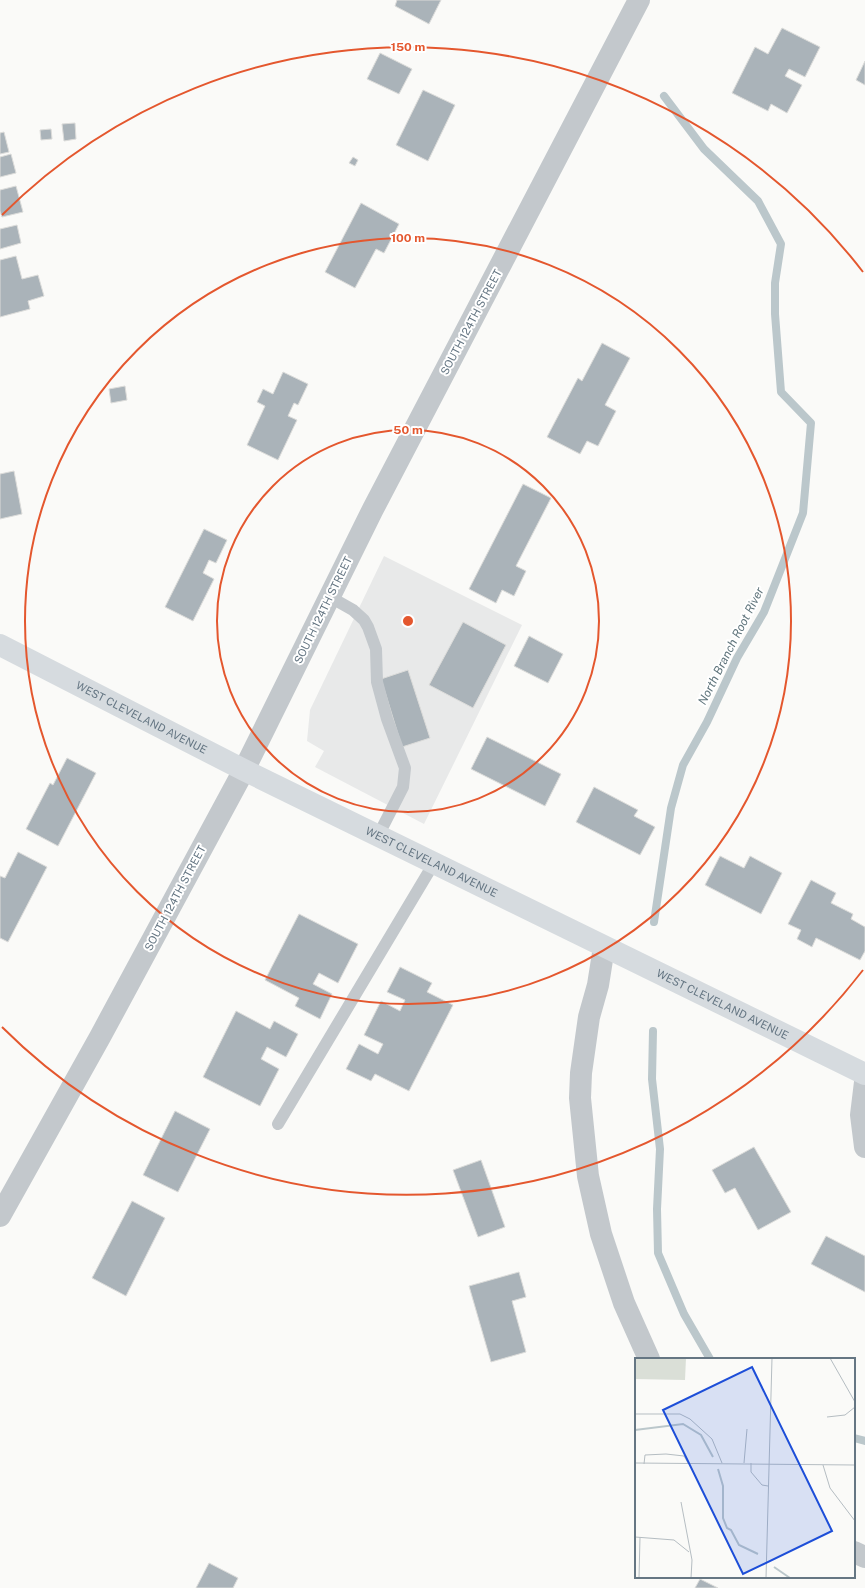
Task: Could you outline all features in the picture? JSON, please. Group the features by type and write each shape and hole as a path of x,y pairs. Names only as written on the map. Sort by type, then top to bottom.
{"main road":[{"name":"WEST CLEVELAND AVENUE","path":"0,645 244,770 865,1074"}],"street":[{"name":"SOUTH 124TH STREET","path":"0,1216 100,1037 244,770 373,509 639,0"},
{"path":"604,947 598,985 589,1017 581,1074 580,1098 588,1176 601,1234 624,1303 649,1358"},
{"path":"865,1082 861,1115 865,1147"},
{"path":"855,1552 865,1557"}],"lane":[{"path":"330,597 353,610 364,620 368,627 376,649 377,682 387,719 405,768 403,787 378,836"},
{"path":"278,1124 434,863"}],"shaded area":[{"path":"384,556 522,625 424,824 315,767 324,751 307,741 310,710"}],"building":[{"path":"397,0 441,0 429,24 395,6"},
{"path":"782,28 820,47 805,77 789,69 785,76 802,85 787,113 771,104 768,111 732,93 755,47 768,54"},
{"path":"380,53 412,69 399,94 367,79"},
{"path":"865,61 865,85 856,80"},
{"path":"423,90 455,105 428,161 396,145"},
{"path":"75,123 76,139 64,141 62,124"},
{"path":"51,129 52,139 41,140 40,130"},
{"path":"4,132 9,152 0,154 0,133"},
{"path":"11,154 16,173 0,177 0,157"},
{"path":"353,157 358,160 355,166 349,163"},
{"path":"16,186 23,212 2,217 0,211 0,190"},
{"path":"361,203 399,224 384,253 376,249 355,288 325,272"},
{"path":"17,225 21,243 0,249 0,229"},
{"path":"16,256 22,279 38,275 44,296 28,301 30,309 0,317 0,260"},
{"path":"602,343 630,358 605,405 616,411 598,446 587,441 580,454 547,437 578,378 582,381"},
{"path":"283,372 308,384 298,405 294,403 288,416 297,420 278,460 247,445 265,406 257,402 263,389 273,394"},
{"path":"125,386 127,400 111,403 109,389"},
{"path":"14,471 22,514 0,519 0,474"},
{"path":"523,484 551,498 516,566 526,571 514,596 502,590 496,603 469,589"},
{"path":"204,529 227,540 216,563 209,560 203,573 214,579 193,621 165,607"},
{"path":"463,622 506,645 473,708 429,685"},
{"path":"529,636 563,654 548,683 514,666"},
{"path":"408,670 430,738 402,747 381,679"},
{"path":"487,737 561,774 545,806 471,769"},
{"path":"67,758 96,773 58,846 26,829 50,783 53,785"},
{"path":"594,787 638,810 634,816 655,827 640,855 576,822"},
{"path":"18,852 47,867 8,942 0,938 0,876 5,878"},
{"path":"720,856 744,868 750,856 782,873 761,914 705,885"},
{"path":"811,880 836,893 831,903 853,914 851,919 865,927 865,951 860,960 816,938 812,947 797,939 801,930 788,924"},
{"path":"299,914 358,944 338,983 319,973 313,984 332,994 320,1019 295,1006 299,998 265,980"},
{"path":"400,967 432,983 427,992 453,1005 409,1091 375,1074 371,1081 346,1069 359,1044 378,1054 383,1044 364,1035 381,1001 400,1011 405,1000 387,992"},
{"path":"236,1011 270,1029 274,1021 298,1034 286,1057 267,1047 261,1059 279,1069 260,1106 203,1077"},
{"path":"175,1111 210,1129 178,1192 143,1175"},
{"path":"754,1147 791,1212 758,1230 735,1188 725,1193 712,1170"},
{"path":"481,1160 505,1227 478,1237 453,1170"},
{"path":"132,1201 165,1218 126,1296 92,1278"},
{"path":"826,1236 865,1256 865,1292 811,1264"},
{"path":"519,1272 526,1297 512,1301 526,1352 491,1362 469,1286"},
{"path":"209,1563 238,1578 233,1588 196,1588"},
{"path":"700,1579 718,1588 695,1588"}],"waterway":[{"name":"North Branch Root River","path":"654,922 671,808 683,765 707,722 737,658 764,612 803,513 811,423 781,392 775,314 775,283 781,244 758,201 704,149 664,96"},
{"name":"North Branch Root River","path":"653,1031 652,1079 660,1149 657,1209 658,1253 684,1314 709,1358"},
{"name":"North Branch Root River","path":"855,1438 865,1441"}]}
